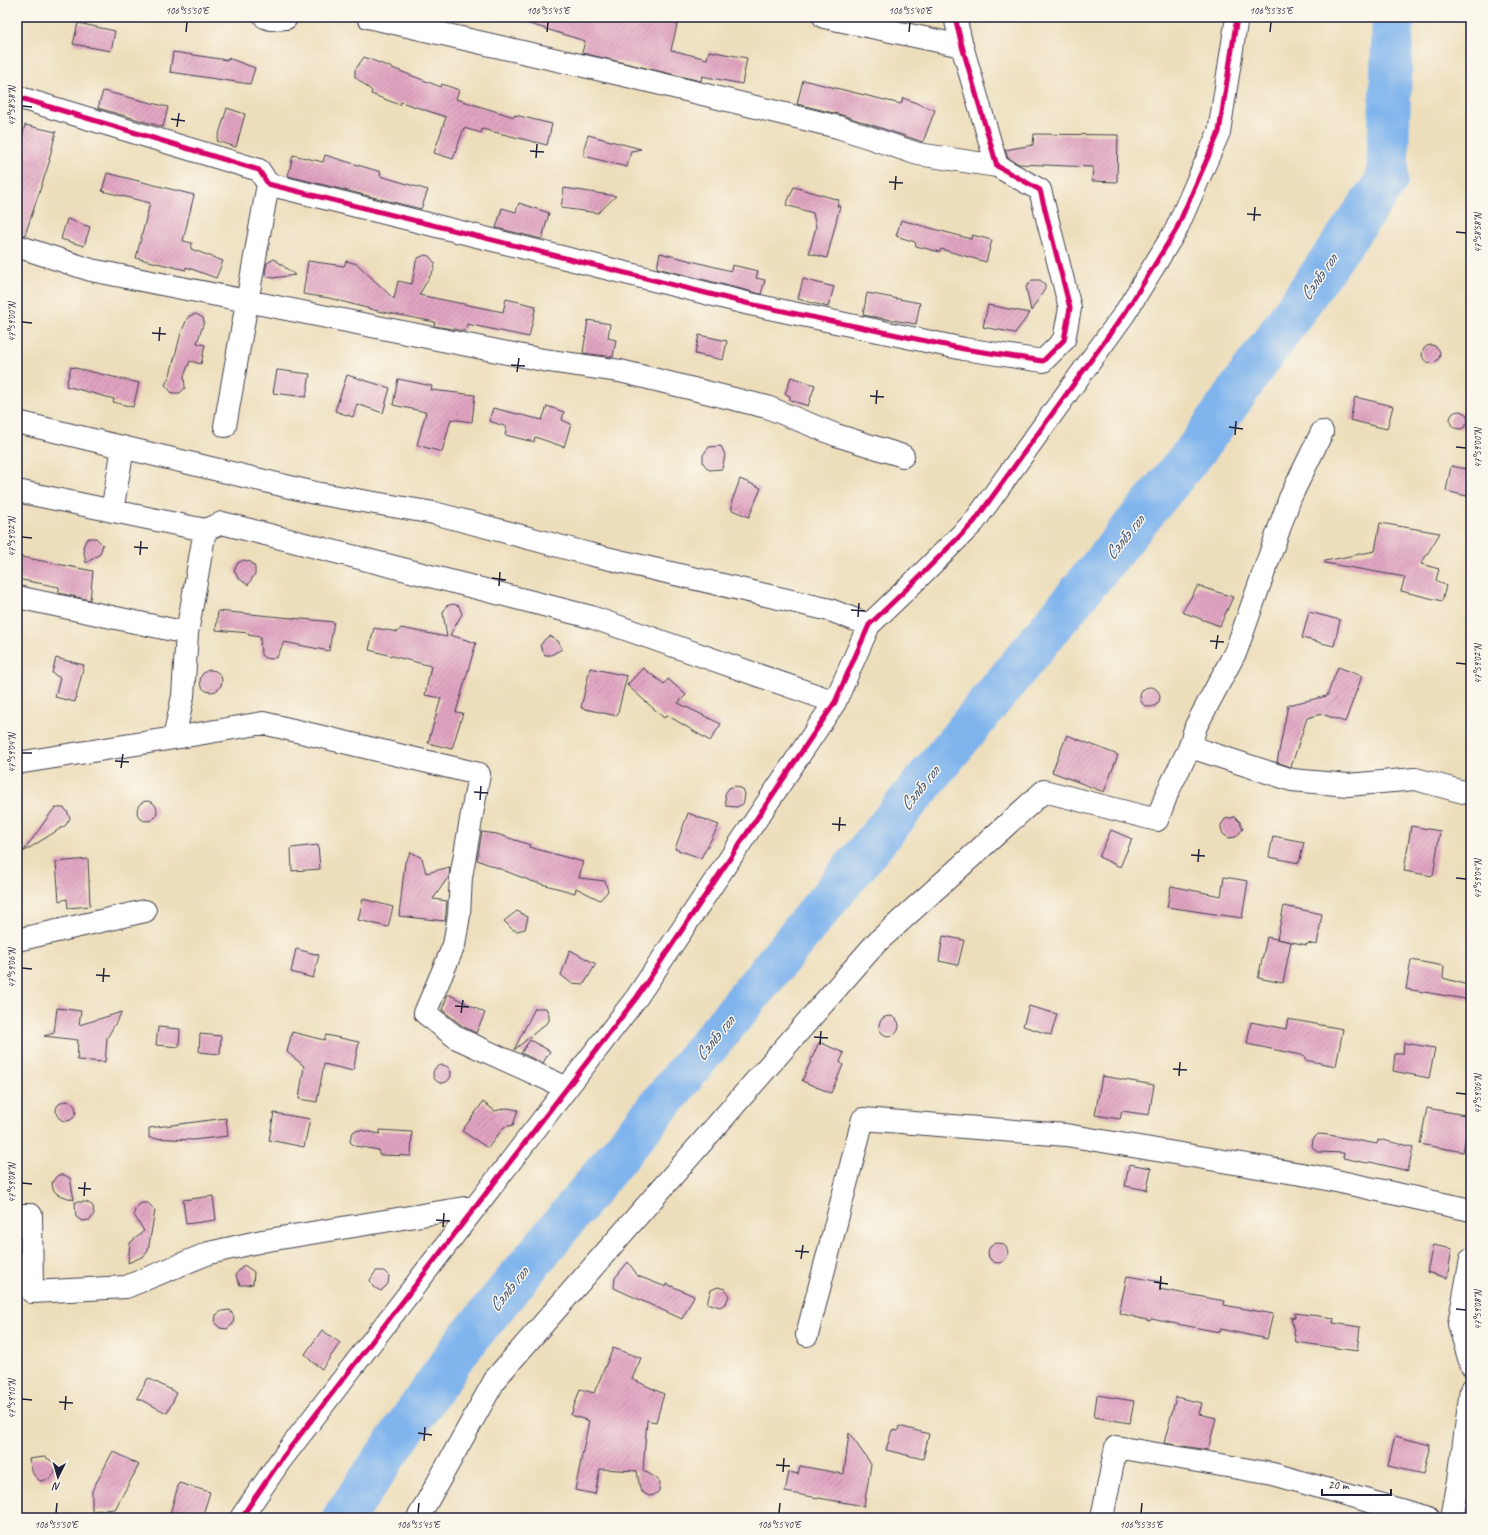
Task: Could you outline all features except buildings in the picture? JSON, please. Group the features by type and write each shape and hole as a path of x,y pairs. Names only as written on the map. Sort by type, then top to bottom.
{"street":[{"path":"265,17 271,19 286,17"},
{"path":"268,184 750,304 964,349 1043,361 1064,340 1070,308 1040,190 997,166 918,154 838,127 628,76 368,17"},
{"path":"824,17 962,46"},
{"path":"955,17 997,166"},
{"path":"241,1518 280,1461 637,997 835,702 869,625 974,522 1125,313 1176,230 1219,132 1237,17"},
{"path":"17,96 259,170 268,184 224,426"},
{"path":"17,246 91,270 248,300 543,360 620,371 767,407 836,435 903,456"},
{"path":"17,422 315,494 434,513 590,554 830,610 869,625"},
{"path":"418,1518 496,1378 876,944 1044,791 1157,820 1168,791 1189,749 1196,726 1236,651 1290,498 1322,432"},
{"path":"112,511 123,448"},
{"path":"17,491 205,530 222,523 591,617 835,702"},
{"path":"174,738 184,696 187,633 205,530"},
{"path":"17,597 187,633"},
{"path":"17,763 263,723 479,774 461,877 459,915 454,945 425,1013 456,1038 568,1088"},
{"path":"1189,749 1200,750 1292,780 1348,785 1416,779 1471,794"},
{"path":"17,940 145,911"},
{"path":"807,1335 863,1119 1066,1135 1313,1176 1471,1210"},
{"path":"17,1215 31,1215 32,1292 126,1287 209,1253 262,1241 477,1206"},
{"path":"1471,1259 1459,1324 1471,1364"},
{"path":"1452,1518 1459,1480 1471,1390"},
{"path":"1102,1518 1116,1447 1273,1474 1429,1518"}],"waterway":[{"name":"Сэлбэ гол","path":"343,1518 459,1350 1199,446 1387,180 1393,17"}],"cycle path":[{"path":"17,97 259,170 268,184 750,304 964,349 1043,361 1064,340 1070,308 1040,190 997,166 955,17"},
{"path":"241,1518 280,1461 637,997 835,702 869,625 974,522 1125,313 1176,230 1219,132 1237,17"}]}
